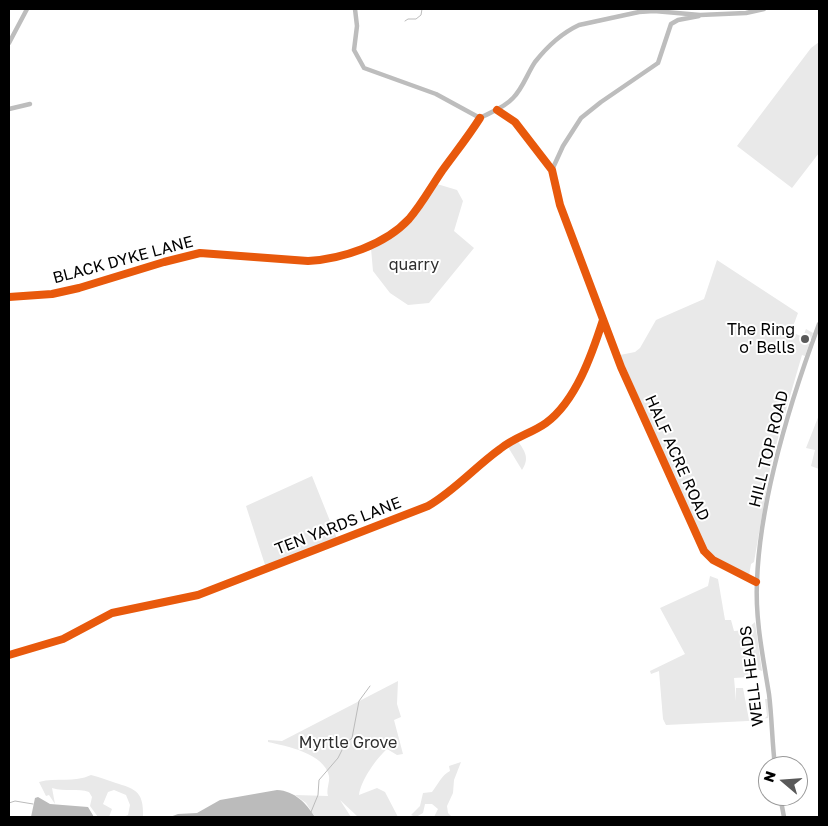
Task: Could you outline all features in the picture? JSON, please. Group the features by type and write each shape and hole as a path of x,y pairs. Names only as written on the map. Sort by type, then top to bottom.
{"street":[{"path":"9,43 27,9"},
{"path":"355,9 357,26 354,42 356,57 364,68 436,94 480,118 513,98 534,64 548,48 570,29 579,25 654,10 700,15 764,9"},
{"path":"496,110 515,122 552,170 563,146 582,118 600,102 658,63 670,24 678,20 698,18 700,15"},
{"path":"9,109 30,104"},
{"name":"BLACK DYKE LANE","path":"9,297 52,294 79,288 200,253 308,261 324,260 361,249 392,233 408,220 480,118"},
{"name":"HALF ACRE ROAD","path":"552,170 560,205 603,320 631,389 704,551 713,560 756,582"},
{"name":"TEN YARDS LANE","path":"9,655 63,639 112,613 198,595 428,506 446,495 511,441 538,428 552,418 575,386 603,320"},
{"name":"HILL TOP ROAD","path":"756,582 760,547 773,477 803,368 819,324"},
{"path":"598,334 609,335"},
{"name":"WELL HEADS","path":"756,582 758,622 769,697 774,756"}],"green space":[{"path":"819,42 819,153 792,188 737,146 811,48"},
{"name":"quarry","path":"437,184 457,190 463,201 454,231 474,248 429,303 408,305 390,293 373,271 371,248 411,222"},
{"path":"717,260 798,313 791,332 803,337 806,329 813,333 805,356 802,355 783,420 773,417 772,422 782,424 771,463 754,562 751,564 749,576 716,558 707,550 620,355 635,352 640,348 656,320 704,299"},
{"path":"819,415 819,469 811,466 815,450 806,448"},
{"path":"517,440 526,455 526,462 522,470 508,447"},
{"path":"312,476 338,541 266,568 246,506"},
{"path":"710,576 718,579 725,620 731,620 734,631 746,630 755,622 762,671 754,668 751,664 746,667 751,673 750,677 734,678 736,701 736,688 743,688 749,720 759,719 748,721 666,725 663,719 659,671 651,674 650,671 685,654 660,608 708,586"},
{"name":"Myrtle Grove","path":"398,681 397,704 401,717 394,720 403,754 397,755 387,749 370,770 360,789 359,795 377,788 385,792 398,817 358,817 340,800 351,817 315,817 306,803 295,795 328,796 329,776 326,768 312,756 294,748 268,742 268,740 282,741"},
{"path":"765,699 768,699 768,718 764,719 767,716"},
{"path":"461,762 454,780 453,793 447,806 448,813 452,817 434,817 438,809 432,804 425,804 423,813 416,817 411,815 420,806 423,793 432,792 442,777 450,771 449,766"},
{"path":"91,775 125,786 136,792 142,801 143,817 123,817 128,815 130,805 126,795 114,790 108,792 103,804 112,809 109,817 98,817 90,806 92,797 89,792 52,788 55,804 49,795 46,796 39,782 78,779"}],"shaded area":[{"path":"277,790 295,795 308,807 315,817 170,817 178,814 197,813 220,800"},
{"path":"38,797 50,804 88,807 94,817 31,817 35,798"}],"waterway":[{"path":"405,21 416,19 421,15 422,9"},
{"path":"311,812 318,795 319,780 338,758 345,744 352,738 359,701 370,686"},
{"path":"9,803 15,801 33,804"}],"cycle path":[{"path":"497,110 515,122 552,170 560,205 621,367 704,551 713,560 756,582"},
{"path":"9,297 52,294 79,288 200,253 308,261 349,254 388,236 409,219 480,118"},
{"path":"9,655 63,639 112,613 198,595 428,506 506,445 546,423 557,414 582,376 603,320"}],"place":[{"name":"The Ring o' Bells","path":"805,339"}]}
